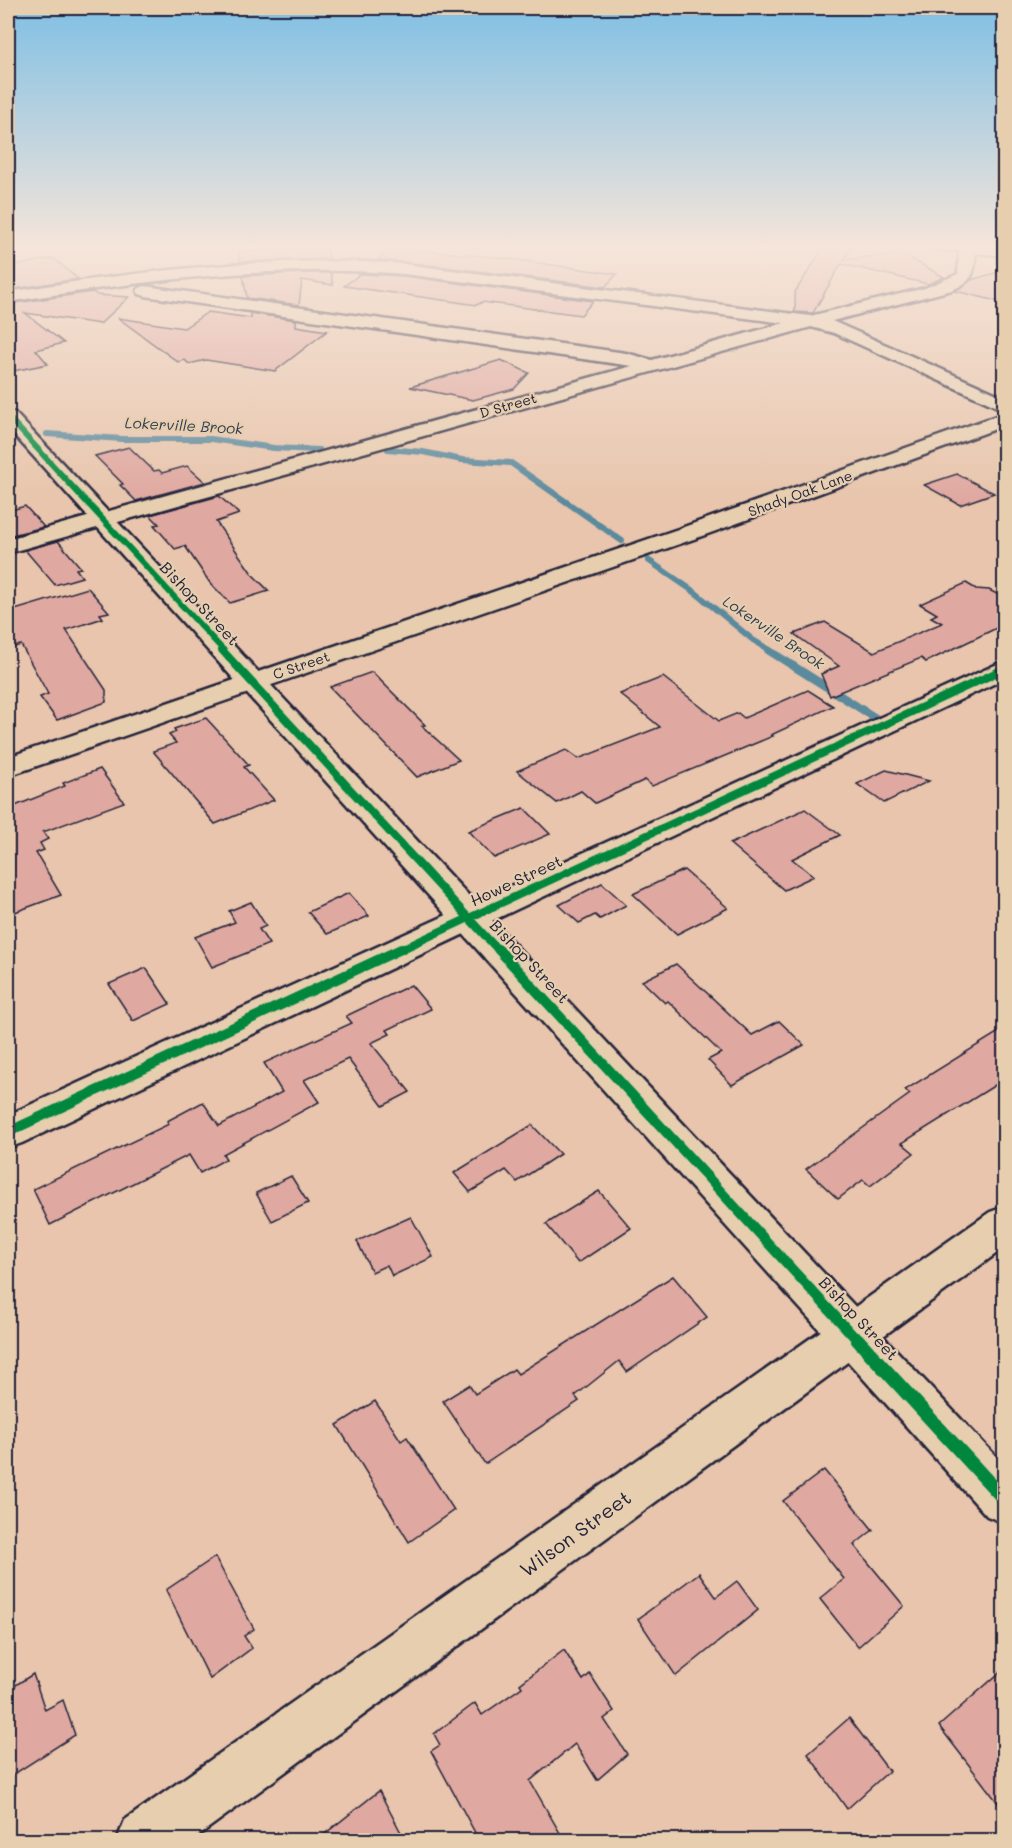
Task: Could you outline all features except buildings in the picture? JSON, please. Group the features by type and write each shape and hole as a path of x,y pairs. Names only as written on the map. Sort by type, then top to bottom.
{"street":[{"path":"427,330 626,358 650,366"},
{"name":"D Street","path":"8,546 779,330"},
{"path":"843,330 1005,404"},
{"name":"Bishop Street","path":"8,417 1005,1499"},
{"name":"Shady Oak Lane","path":"594,564 686,534 1005,419"},
{"name":"C Street","path":"8,767 594,564"},
{"name":"Howe Street","path":"8,1132 1005,669"},
{"name":"Wilson Street","path":"145,1840 1005,1226"}],"waterway":[{"name":"Lokerville Brook","path":"47,434 122,439 211,439 274,448 319,450"},
{"name":"Lokerville Brook","path":"388,449 423,452 462,460 511,463 622,541"},
{"name":"Lokerville Brook","path":"648,560 696,593 753,640 771,651"},
{"name":"Lokerville Brook","path":"768,650 885,724"}],"cycle path":[{"path":"8,417 1004,1499"},
{"path":"8,1132 1004,669"}]}
